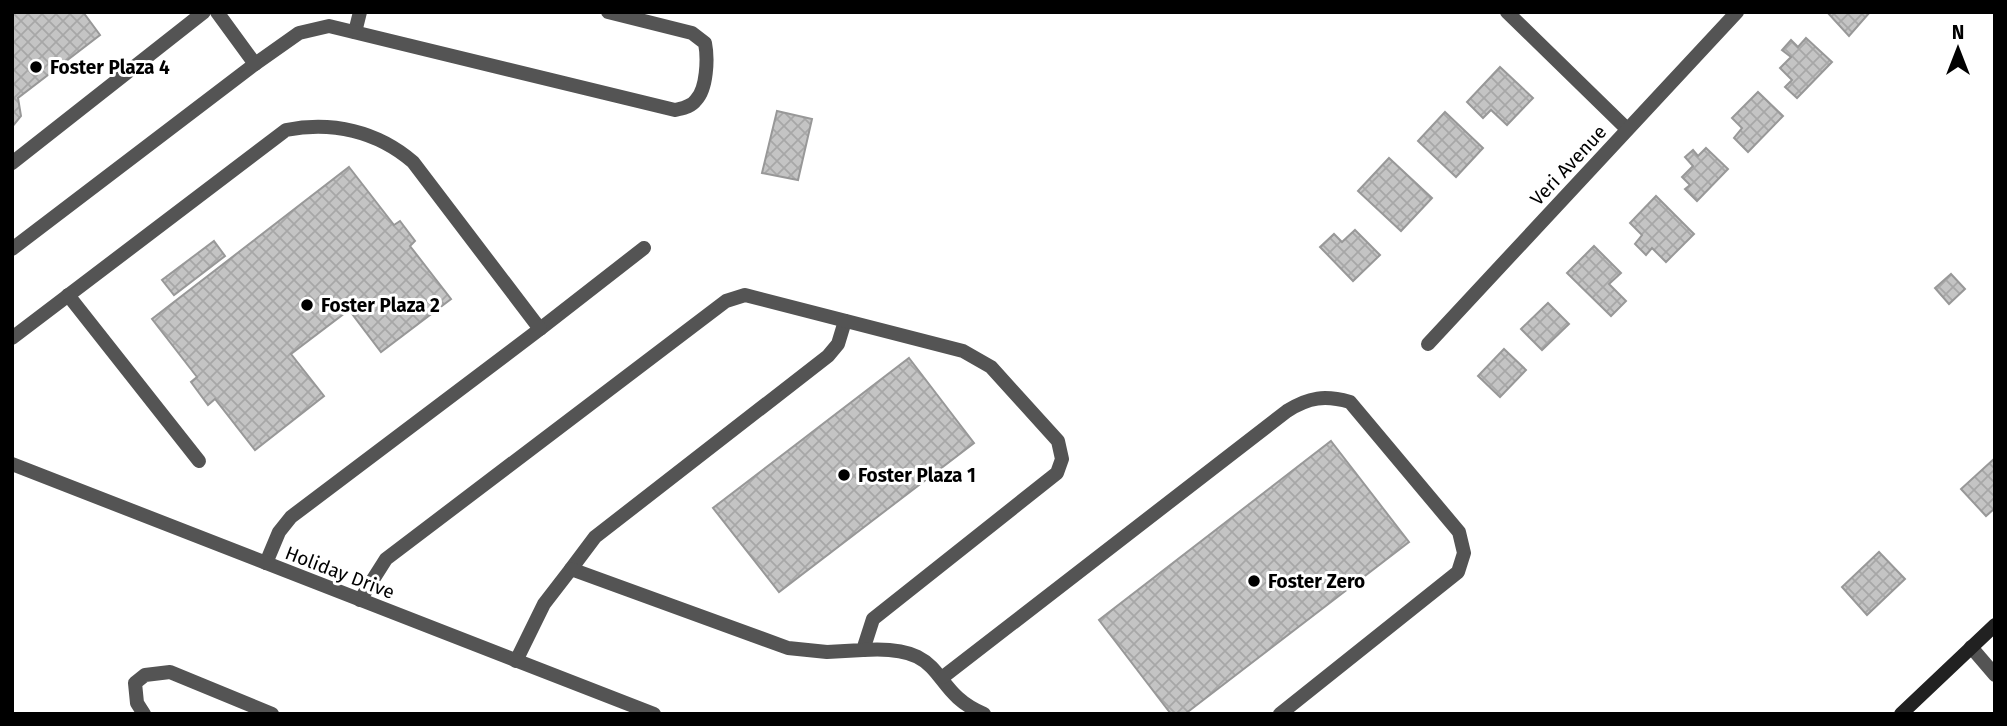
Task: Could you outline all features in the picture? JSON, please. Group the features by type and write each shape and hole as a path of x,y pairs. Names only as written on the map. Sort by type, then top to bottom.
{"main road":[{"path":"1901,714 1995,625"}],"street":[{"path":"12,163 204,12"},
{"path":"217,12 255,64"},
{"path":"355,32 360,12"},
{"path":"12,249 299,33 329,26 675,110 689,106 699,99 708,57 705,43 692,33 608,12"},
{"path":"1507,12 1627,130"},
{"name":"Veri Avenue","path":"1428,344 1737,12"},
{"path":"12,338 286,130 315,124 349,130 394,145 413,162 540,329"},
{"path":"266,563 279,532 291,517 644,248"},
{"path":"68,295 199,461"},
{"path":"360,600 386,559 726,301 745,295 963,351 991,367 1058,441 1062,459 1057,473 873,619 863,650"},
{"path":"516,662 544,604 595,537 828,356 838,344 845,321"},
{"path":"943,677 1287,411 1306,400 1329,396 1350,402 1459,532 1465,553 1458,572 1280,714"},
{"name":"Holiday Drive","path":"12,464 654,714"},
{"path":"571,569 788,648 827,652 894,648 921,656 943,677 966,706 984,714"},
{"path":"1971,648 1995,675"},
{"path":"145,714 137,703 135,683 145,676 170,672 272,714"}],"building":[{"name":"Foster Plaza 4","path":"12,12 83,12 100,35 18,98 21,116 12,127"},
{"path":"1827,12 1870,12 1849,36"},
{"path":"1806,38 1832,62 1797,98 1785,87 1792,80 1780,68 1791,57 1782,50 1791,40 1798,47"},
{"path":"1500,67 1533,98 1507,125 1491,110 1483,118 1467,102"},
{"path":"1758,92 1783,116 1748,152 1734,138 1742,128 1732,118"},
{"path":"777,111 812,119 798,180 762,173"},
{"path":"1445,112 1483,148 1456,177 1418,141"},
{"path":"1706,148 1728,169 1697,201 1685,189 1690,185 1682,177 1693,166 1685,157 1693,150 1698,156"},
{"path":"1389,158 1432,198 1401,231 1358,191"},
{"name":"Foster Plaza 2","path":"349,167 394,225 400,221 415,241 410,246 451,299 381,352 349,310 291,354 324,396 255,450 215,399 208,405 191,382 197,377 152,319"},
{"path":"1656,196 1694,234 1666,262 1652,248 1646,255 1635,244 1642,235 1630,223"},
{"path":"1355,230 1380,255 1353,281 1320,247 1334,234 1342,242"},
{"path":"214,241 225,256 174,295 162,280"},
{"path":"1594,246 1621,273 1609,284 1626,301 1611,316 1567,273"},
{"path":"1951,274 1965,289 1949,304 1935,288"},
{"path":"1548,303 1569,324 1542,350 1521,329"},
{"path":"1504,349 1526,370 1500,397 1478,376"},
{"name":"Foster Plaza 1","path":"909,358 974,443 779,592 713,508"},
{"name":"Foster Zero","path":"1331,441 1409,542 1185,714 1171,714 1099,620"},
{"path":"1995,458 1995,508 1986,516 1961,489"},
{"path":"1879,552 1905,579 1867,615 1842,587"}],"place":[{"name":"Foster Plaza 4","path":"36,67"},
{"name":"Foster Plaza 2","path":"307,305"},
{"name":"Foster Plaza 1","path":"844,475"},
{"name":"Foster Zero","path":"1254,581"}]}
